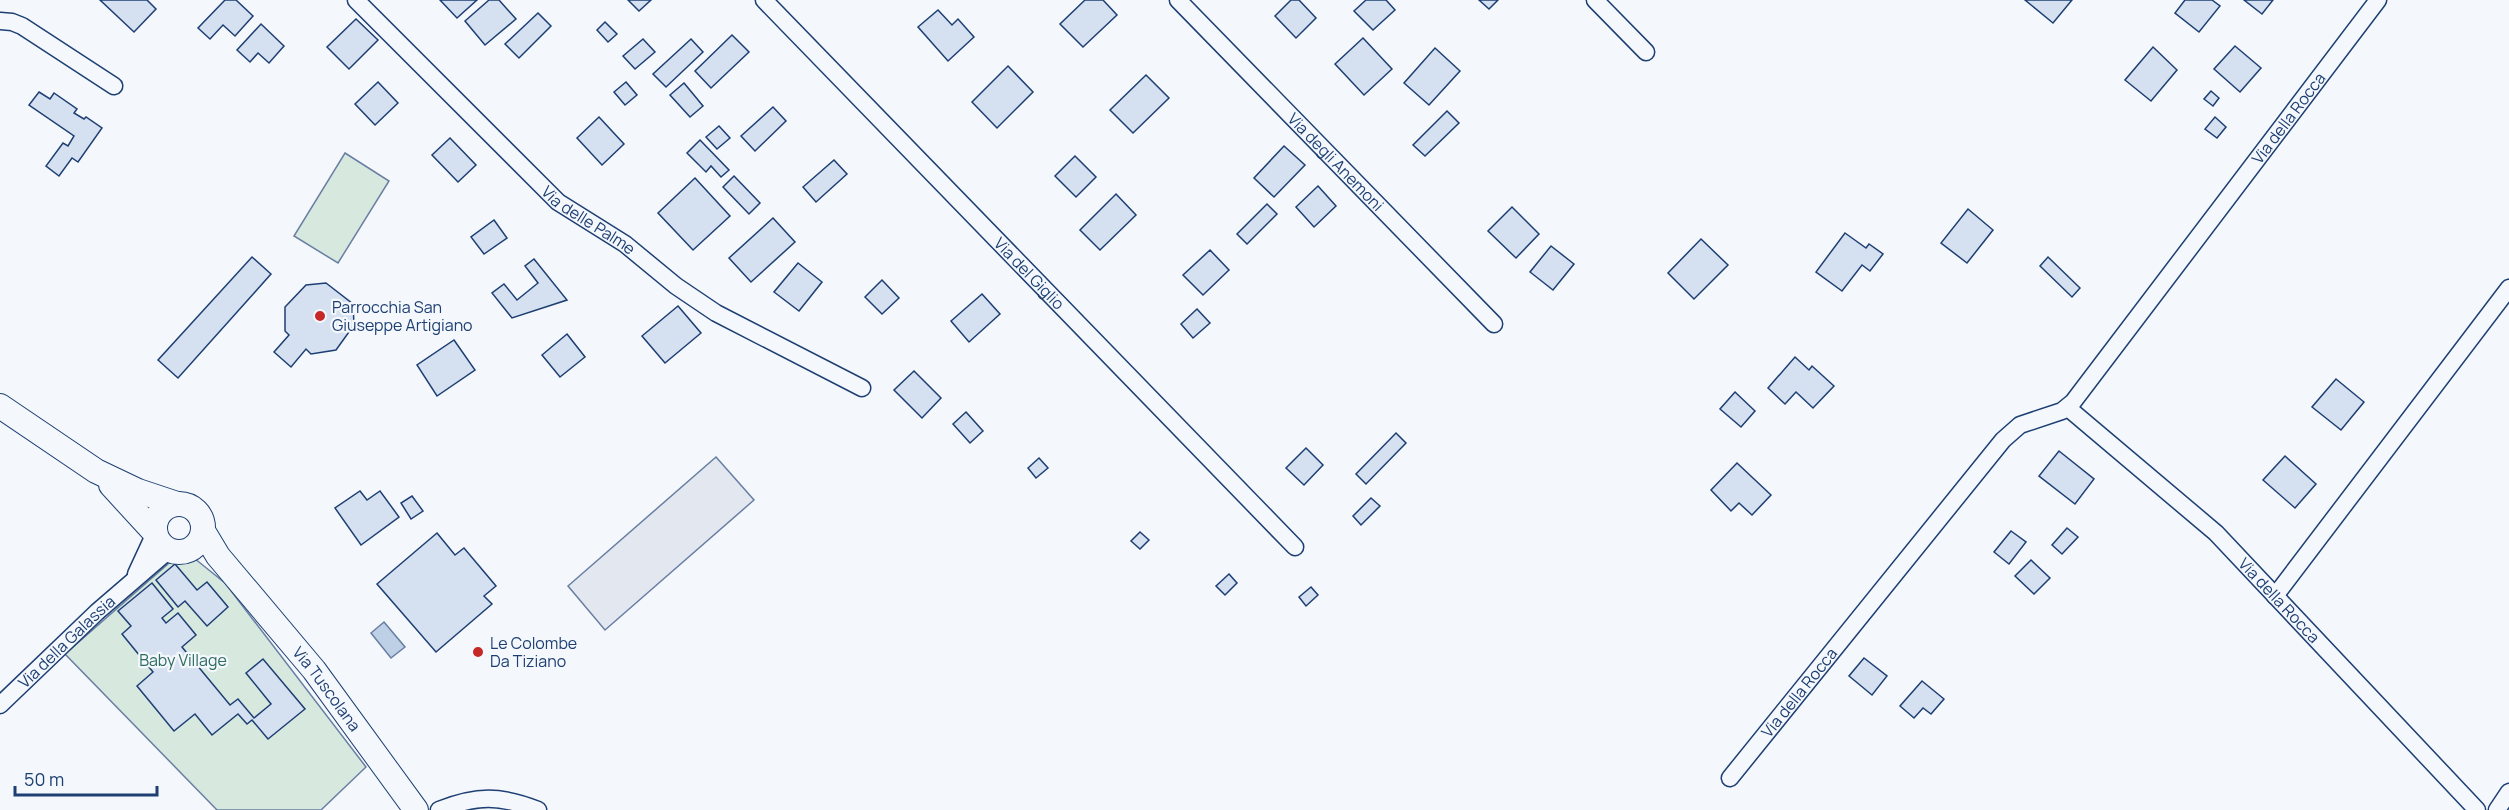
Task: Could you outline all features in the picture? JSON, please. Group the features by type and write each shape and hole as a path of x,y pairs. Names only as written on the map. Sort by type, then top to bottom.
{"main road":[{"path":"0,406 96,471 138,491 186,505 199,515 203,531 197,545 169,545 96,471"},
{"path":"169,545 157,518 162,511 177,504"},
{"name":"Via Tuscolana","path":"203,531 213,549 322,681 416,810"},
{"name":"Via Tuscolana","path":"169,545 205,558 231,571"}],"street":[{"name":"Via delle Palme","path":"356,0 558,202 625,244 676,286 716,313 862,388"},
{"name":"Via del Giglio","path":"764,0 1295,547"},
{"name":"Via degli Anemoni","path":"1178,0 1494,324"},
{"path":"1595,0 1646,52"},
{"name":"Via della Rocca","path":"1730,778 2003,440 2027,422 2068,408 2378,0"},
{"path":"0,21 22,26 114,86"},
{"path":"2275,596 2509,288"},
{"name":"Via della Rocca","path":"2068,408 2209,526 2477,810"},
{"name":"Via della Galassia","path":"0,705 169,545"},
{"path":"2497,810 2509,792"},
{"path":"439,810 464,801 486,797 513,801 538,810"}],"green space":[{"path":"345,153 389,181 338,263 294,236"},
{"name":"Baby Village","path":"184,550 225,583 366,767 321,810 217,810 65,654"}],"shaded area":[{"path":"716,457 754,500 605,630 568,586"}],"water":[{"path":"384,622 405,647 391,658 371,633"}],"building":[{"path":"100,0 147,0 156,9 134,32"},
{"path":"225,0 236,0 253,16 235,36 223,25 210,39 198,28"},
{"path":"440,0 477,0 457,18"},
{"path":"489,0 499,0 516,19 485,45 465,21"},
{"path":"628,0 651,0 639,11"},
{"path":"1085,0 1103,0 1117,15 1083,47 1060,24"},
{"path":"1291,0 1299,0 1316,18 1296,38 1275,16"},
{"path":"1366,0 1386,0 1395,10 1373,30 1354,11"},
{"path":"1479,0 1498,0 1489,9"},
{"path":"2025,0 2072,0 2053,23"},
{"path":"2185,0 2212,0 2220,6 2199,32 2175,13"},
{"path":"2244,0 2273,0 2262,14"},
{"path":"938,10 952,25 958,19 974,37 948,61 918,27"},
{"path":"538,13 551,26 519,58 505,44"},
{"path":"356,19 378,40 349,69 327,47"},
{"path":"605,22 617,34 608,42 597,30"},
{"path":"261,24 284,46 269,63 258,53 250,62 237,50"},
{"path":"732,35 749,52 711,88 695,71"},
{"path":"1363,38 1392,69 1364,95 1335,64"},
{"path":"643,39 655,52 635,69 623,56"},
{"path":"691,39 703,52 666,87 653,74"},
{"path":"2235,46 2261,68 2240,92 2214,69"},
{"path":"2153,47 2177,70 2151,101 2125,80"},
{"path":"1435,48 1460,71 1429,105 1404,83"},
{"path":"1008,66 1033,92 997,128 972,102"},
{"path":"1146,75 1169,98 1133,133 1110,110"},
{"path":"378,82 398,103 375,125 355,104"},
{"path":"626,82 637,95 625,105 614,92"},
{"path":"684,83 703,106 690,117 670,95"},
{"path":"2211,91 2219,98 2213,106 2204,99"},
{"path":"39,92 50,99 54,93 77,109 74,113 84,119 86,117 102,128 78,162 72,158 59,176 46,166 63,143 68,146 74,136 29,105"},
{"path":"773,107 786,121 755,151 741,136"},
{"path":"1447,111 1459,123 1425,156 1413,145"},
{"path":"599,117 624,144 602,165 577,138"},
{"path":"2215,117 2226,127 2217,138 2205,129"},
{"path":"719,126 730,138 717,149 706,137"},
{"path":"450,138 476,165 458,182 432,155"},
{"path":"700,140 729,170 721,177 711,166 706,172 687,153"},
{"path":"1284,146 1305,165 1274,197 1254,178"},
{"path":"1075,156 1096,177 1076,197 1055,176"},
{"path":"834,160 847,174 816,202 803,187"},
{"path":"734,176 760,203 749,214 723,187"},
{"path":"695,178 730,216 693,250 658,213"},
{"path":"1318,186 1336,206 1314,227 1296,207"},
{"path":"1116,194 1136,215 1100,250 1080,230"},
{"path":"1267,204 1277,214 1247,244 1237,234"},
{"path":"1512,207 1539,234 1516,258 1488,231"},
{"path":"1968,209 1993,230 1967,263 1941,243"},
{"path":"773,218 795,242 751,282 729,258"},
{"path":"494,220 507,238 484,254 471,237"},
{"path":"1845,233 1866,248 1869,244 1883,254 1870,271 1862,265 1842,291 1816,272"},
{"path":"1701,239 1728,265 1694,299 1668,273"},
{"path":"1551,246 1574,264 1553,290 1530,272"},
{"path":"1210,250 1229,270 1203,295 1183,275"},
{"path":"252,257 271,274 178,378 158,360"},
{"path":"2048,257 2080,288 2072,297 2040,266"},
{"path":"534,259 567,300 512,318 492,293 504,284 517,300 538,283 525,266"},
{"path":"798,263 822,282 799,311 774,292"},
{"path":"882,280 899,298 882,314 865,297"},
{"name":"Parrocchia San Giuseppe Artigiano","path":"326,283 353,304 354,325 336,350 311,354 306,349 291,367 274,352 289,335 285,331 285,307 306,285"},
{"path":"982,294 1000,314 969,342 951,321"},
{"path":"678,306 701,333 665,363 642,336"},
{"path":"1197,309 1210,323 1193,338 1181,324"},
{"path":"567,334 585,357 560,377 542,355"},
{"path":"454,340 475,370 437,396 417,365"},
{"path":"1795,357 1809,370 1812,366 1834,386 1813,408 1796,392 1785,404 1768,388"},
{"path":"914,371 941,398 922,418 894,390"},
{"path":"2336,379 2364,402 2341,430 2312,407"},
{"path":"1735,392 1755,411 1741,427 1720,409"},
{"path":"966,412 983,431 970,443 953,424"},
{"path":"1396,433 1406,443 1366,484 1356,474"},
{"path":"1306,448 1323,465 1304,485 1286,468"},
{"path":"2059,451 2094,479 2075,504 2039,476"},
{"path":"2285,456 2316,484 2295,508 2263,480"},
{"path":"1039,458 1048,468 1036,478 1028,468"},
{"path":"1737,463 1771,495 1752,515 1739,503 1731,511 1711,490"},
{"path":"360,491 367,500 380,491 399,517 361,545 335,508"},
{"path":"412,496 423,511 411,519 401,503"},
{"path":"1371,498 1380,506 1361,525 1353,516"},
{"path":"2067,528 2078,537 2062,554 2052,545"},
{"path":"2011,531 2026,542 2009,564 1994,552"},
{"path":"1140,532 1149,540 1140,549 1131,541"},
{"path":"437,533 455,555 464,548 496,586 484,596 492,604 436,652 377,584"},
{"path":"2031,560 2050,578 2034,594 2015,576"},
{"path":"175,564 197,590 207,582 228,607 207,626 185,601 178,607 156,580"},
{"path":"1229,574 1237,583 1225,595 1216,586"},
{"path":"152,583 173,609 162,618 166,623 178,613 196,635 182,647 230,705 238,699 254,718 271,704 246,673 263,659 305,709 268,739 252,720 247,724 238,714 212,735 195,714 174,731 137,686 153,672 122,634 131,626 118,611"},
{"path":"1311,587 1318,595 1306,606 1299,597"},
{"path":"1864,658 1887,676 1872,695 1849,676"},
{"path":"1922,681 1944,699 1931,714 1923,708 1914,718 1900,706"}],"place":[{"name":"Parrocchia San Giuseppe Artigiano","path":"320,316"},
{"name":"Le Colombe Da Tiziano","path":"478,652"}]}
